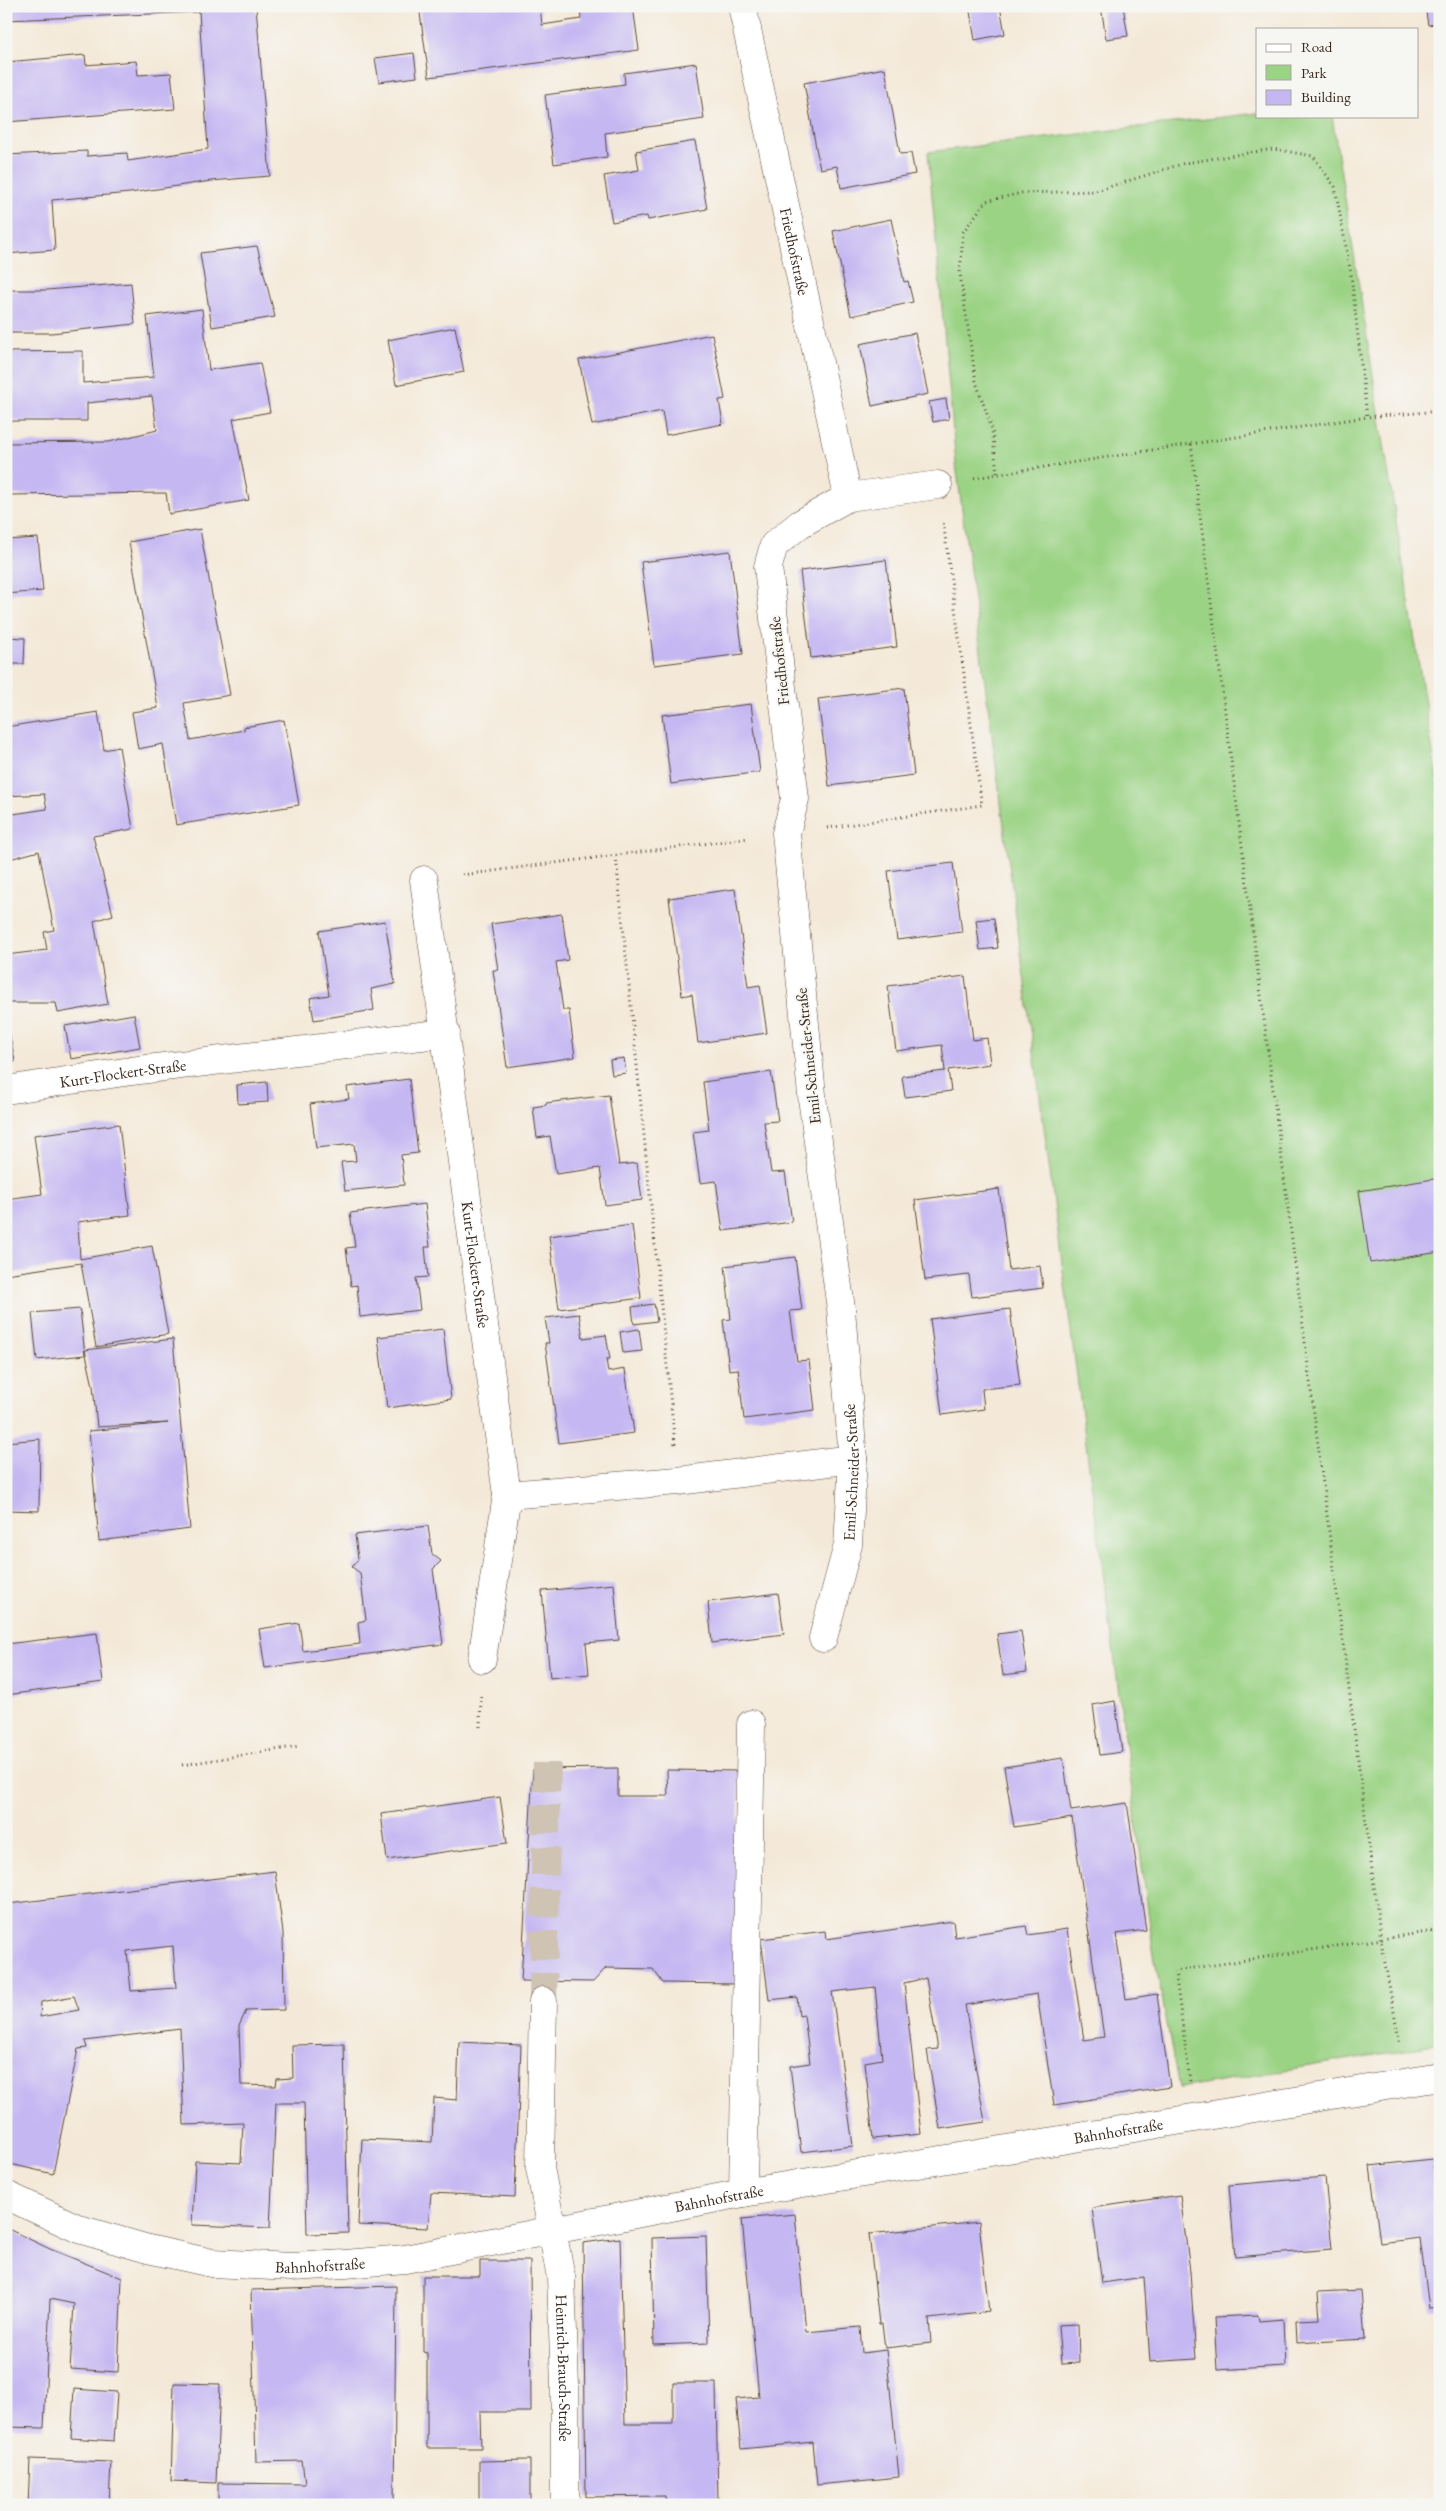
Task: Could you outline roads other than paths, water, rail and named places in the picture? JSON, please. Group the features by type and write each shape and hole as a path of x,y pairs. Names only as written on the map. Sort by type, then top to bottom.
{"street":[{"name":"Friedhofstraße","path":"742,6 848,497"},
{"name":"Friedhofstraße","path":"786,834 794,799 768,567 774,546 800,524 848,497 938,485"},
{"name":"Emil-Schneider-Straße","path":"786,834 813,1105 842,1309 853,1459 848,1545 823,1638"},
{"name":"Kurt-Flockert-Straße","path":"424,880 507,1495 482,1659"},
{"name":"Kurt-Flockert-Straße","path":"6,1090 131,1071 446,1033"},
{"path":"507,1495 678,1481 853,1459"},
{"path":"743,2194 751,1724"},
{"name":"Heinrich-Brauch-Straße","path":"543,2001 540,2168 561,2277 565,2386 565,2505"},
{"name":"Bahnhofstraße","path":"6,2194 78,2229 148,2249 212,2263 291,2267 404,2259 743,2194 1195,2119 1440,2076"}],"tunnel":[{"path":"543,2001 547,1759"}]}
